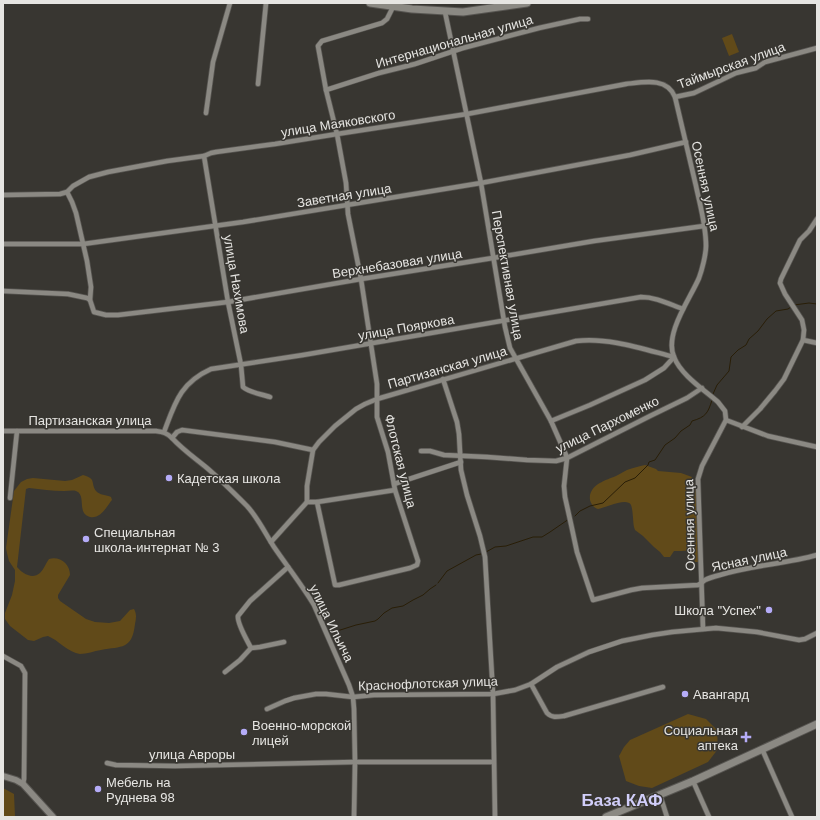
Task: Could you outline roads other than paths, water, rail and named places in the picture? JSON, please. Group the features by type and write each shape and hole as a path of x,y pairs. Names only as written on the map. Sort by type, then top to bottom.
{"main road":[{"path":"370,3 393,7 445,12 463,12 527,3"},
{"path":"606,817 693,781 817,724"}],"street":[{"path":"206,113 213,62 230,3"},
{"path":"258,84 266,3"},
{"name":"Флотская улица","path":"317,502 335,585 410,568 417,565 418,561 395,490 388,452 377,417 378,390 348,214 346,183 318,46 322,41 382,24 387,19 393,7"},
{"name":"Перспективная улица","path":"445,12 482,184 493,258 510,348 551,421 567,458 564,486 565,497 577,552 593,600"},
{"name":"Интернациональная улица","path":"326,90 379,73 415,64 453,51 520,33 580,19 588,19"},
{"name":"Таймырская улица","path":"676,97 694,93 736,74 756,68 765,62 817,48"},
{"name":"улица Маяковского","path":"3,195 60,194 67,192 73,186 89,177 108,172 204,156 216,152 468,114 639,82 662,83 673,92 676,97"},
{"name":"Осенняя улица","path":"674,357 672,346 676,324 699,277 706,252 704,226 676,97"},
{"name":"Заветная улица","path":"3,244 83,244 277,217 482,184 630,155 686,142"},
{"name":"улица Нахимова","path":"204,156 228,302 244,387 245,389 270,397"},
{"path":"3,291 68,294 90,300 91,287 87,261 72,202 67,192"},
{"path":"742,427 760,409 784,379 803,340 804,327 800,315 791,303 780,283 800,240 809,231 817,219"},
{"name":"Верхнебазовая улица","path":"90,300 94,312 97,313 112,315 157,311 228,302 594,240 704,226"},
{"name":"улица Пояркова","path":"164,432 176,400 187,384 198,375 211,369 371,344 641,297 659,300 683,309"},
{"path":"803,340 817,343"},
{"name":"Партизанская улица","path":"313,450 319,442 343,419 364,404 443,379 581,341 623,344 674,357"},
{"path":"551,421 645,380 664,368 674,357 688,377 718,402 724,411 726,420 768,436 817,447"},
{"path":"443,379 457,422 461,470 483,548 493,694 495,817"},
{"name":"улица Пархоменко","path":"421,451 430,450 444,455 556,461 567,458 687,398 702,388"},
{"name":"Осенняя улица","path":"703,629 698,479 702,466 726,420"},
{"path":"172,438 177,432 182,430 275,442 313,450 307,486 307,502 271,542"},
{"name":"Партизанская улица","path":"3,431 156,431 164,432 172,438"},
{"path":"10,498 17,431"},
{"name":"улица Ильича","path":"172,438 181,448 207,469 255,515 271,542 314,605 349,684 353,697 355,762 354,817"},
{"path":"394,484 461,462"},
{"path":"307,502 317,502 395,490"},
{"name":"Ясная улица","path":"593,600 642,588 686,585 694,586 721,575 817,555"},
{"path":"251,648 237,619 238,616 250,601 288,567"},
{"name":"Краснофлотская улица","path":"267,709 285,701 316,694 353,697 374,695 493,694 515,690 531,684 566,662 589,652 622,641 672,632 716,628 757,632 799,640 805,639 817,633"},
{"path":"225,672 240,660 251,648 284,642"},
{"path":"3,656 21,666 25,673 23,784"},
{"path":"531,684 547,713 550,716 556,717 663,687"},
{"path":"762,749 792,817"},
{"name":"улица Авроры","path":"107,763 116,765 175,766 355,762 493,762"},
{"path":"3,776 23,784 53,817"},
{"path":"693,781 709,817"},
{"path":"660,795 667,817"}],"waterway":[{"path":"794,305 809,303 817,304"},
{"path":"713,394 717,385 729,371 731,357 746,345 749,339 776,311 791,307"},
{"path":"575,516 580,511 590,506 603,503 625,482 635,478 648,465 649,462 655,460 665,445 690,425 692,421 706,414 712,400"},
{"path":"486,552 495,547 506,546 533,537 542,537 569,519"},
{"path":"438,583 447,571 476,555 481,554"},
{"path":"334,632 375,621 392,608 403,606 423,595 436,585"}],"place":[{"name":"Кадетская школа","path":"169,478"},
{"name":"Специальная школа-интернат № 3","path":"86,539"},
{"name":"Школа \"Успех\"","path":"769,610"},
{"name":"Авангард","path":"685,694"},
{"name":"Военно-морской лицей","path":"244,732"},
{"name":"Социальная аптека","path":"746,737"},
{"name":"Мебель на Руднева 98","path":"98,789"}],"district":[{"name":"База КАФ","path":"622,800"}]}
